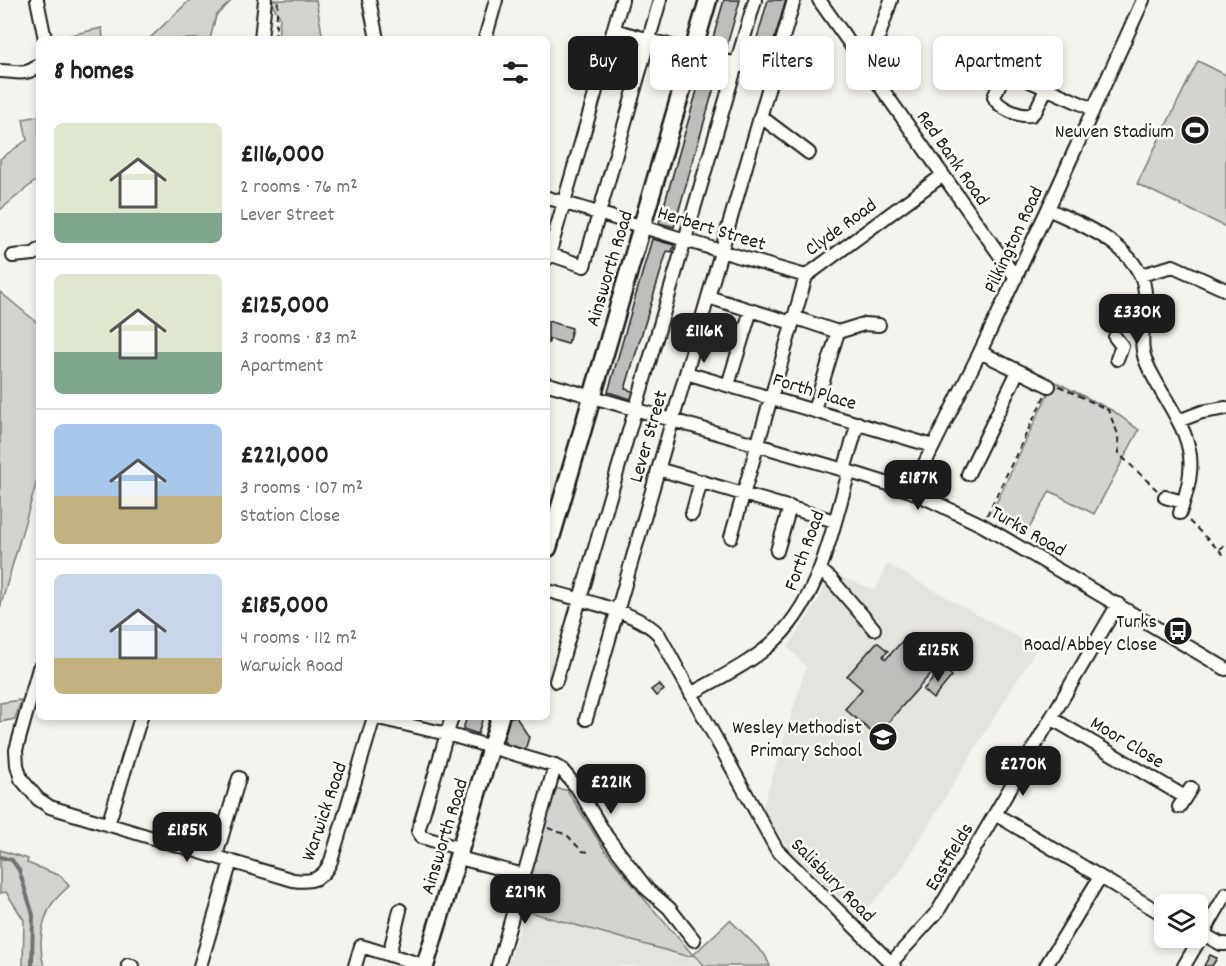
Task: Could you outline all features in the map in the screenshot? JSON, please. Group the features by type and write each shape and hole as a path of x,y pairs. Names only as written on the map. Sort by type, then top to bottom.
{"main road":[{"name":"Ainsworth Road","path":"698,36 708,0"},
{"name":"Ainsworth Road","path":"550,541 682,90"},
{"name":"Ainsworth Road","path":"426,966 499,720"}],"street":[{"path":"37,0 44,36"},
{"path":"261,36 265,0"},
{"path":"369,0 376,36"},
{"path":"486,36 496,0"},
{"path":"550,249 622,0"},
{"path":"550,257 584,266 660,0"},
{"path":"556,681 637,409 754,0"},
{"name":"Lever Street","path":"783,36 794,0"},
{"name":"Red Bank Road","path":"819,0 846,37"},
{"path":"878,0 889,6 879,36"},
{"name":"Pilkington Road","path":"911,492 1016,278 1143,0"},
{"path":"614,30 649,40"},
{"path":"728,62 740,65"},
{"path":"0,71 25,73 36,68"},
{"name":"Lever Street","path":"586,720 599,699 617,612 767,90"},
{"name":"Red Bank Road","path":"883,90 1016,278"},
{"path":"997,90 994,97 1000,105 1024,116 1031,115 1036,110 1046,90"},
{"path":"1048,90 1093,110"},
{"path":"760,116 809,153"},
{"name":"Clyde Road","path":"731,537 806,276 943,175"},
{"name":"Herbert Street","path":"550,199 806,276"},
{"path":"1048,209 1092,230 1109,241 1126,255 1141,275 1144,298 1142,346 1148,367 1185,434 1191,461 1190,476 1182,508 1165,497"},
{"path":"13,256 36,252"},
{"path":"1141,275 1173,266 1226,290"},
{"path":"708,297 838,332 864,324 879,325"},
{"path":"728,385 751,310"},
{"path":"814,410 838,332"},
{"path":"1117,359 1118,341 1142,346"},
{"path":"980,352 1049,386"},
{"path":"968,474 1018,370"},
{"name":"Forth Place","path":"686,373 933,446"},
{"name":"Turks Road","path":"550,387 637,409 911,492 982,525 1226,669"},
{"path":"1178,421 1203,408 1225,408"},
{"name":"Forth Road","path":"691,694 758,655 781,635 804,604 820,570 835,520 858,423"},
{"path":"658,469 835,520"},
{"path":"692,514 701,482"},
{"path":"777,551 790,507"},
{"path":"820,570 831,579 874,629"},
{"name":"Salisbury Road","path":"550,592 617,612 654,628 777,850 893,965"},
{"name":"Eastfields","path":"893,965 938,911 1118,604"},
{"name":"Warwick Road","path":"36,679 16,750 21,779 33,795 50,807 299,881 315,880 322,876 331,861 373,720"},
{"name":"Moor Close","path":"1051,718 1185,797"},
{"path":"108,825 140,720"},
{"path":"451,720 418,831 422,837 460,854 524,875"},
{"path":"412,721 447,734 555,766 561,770 578,789 607,837 647,889 689,924 694,940"},
{"path":"498,966 555,766"},
{"path":"216,856 239,778"},
{"path":"995,814 1154,909"},
{"path":"200,966 231,861"},
{"path":"1046,966 1100,877"},
{"path":"1208,926 1222,910 1226,894"},
{"path":"389,955 400,910"},
{"path":"1208,938 1226,944"},
{"path":"356,966 361,946 426,966"},
{"path":"1184,966 1193,948"}],"path":[{"path":"275,36 278,0"},
{"path":"982,525 1052,382 1108,410 1118,434 1119,454 1165,497"},
{"path":"1182,508 1226,557"},
{"path":"1220,549 1226,544"},
{"path":"538,826 567,835 582,852 591,852"}],"shaded area":[{"path":"190,0 232,0 216,16 211,36 152,36"},
{"path":"272,0 316,0 322,36 278,36 280,17"},
{"path":"102,28 103,36 66,36"},
{"name":"Neuven Stadium","path":"1198,61 1226,75 1226,227 1137,184"},
{"path":"36,117 36,180 0,210 0,159 27,140 23,119"},
{"path":"0,292 36,322 36,484 0,608"},
{"path":"1054,381 1113,411 1139,430 1094,514 1050,491 1026,534 991,514"},
{"name":"Wesley Methodist Primary School","path":"887,564 1037,648 897,876 859,917 787,848 763,807 806,667 788,647 818,601 830,573 876,590"},
{"path":"21,700 15,719 0,722 0,703"},
{"path":"552,788 567,790 604,849 693,955 730,920 765,955 770,966 705,966 694,955 686,956 525,911 529,877"},
{"path":"0,850 28,859 27,863 61,876 69,886 54,902 45,919 41,943 44,966 23,966 24,920 6,892 0,893"},
{"path":"525,911 686,956 694,955 705,966 508,966"}],"building":[{"path":"724,0 740,0 728,42 728,36 714,36"},
{"path":"768,0 786,0 775,36 758,36"},
{"path":"697,90 713,90 674,227 659,223"},
{"path":"652,239 674,245 672,252 667,251 625,389 636,392 634,400 608,392"},
{"path":"550,322 572,328 568,344 550,339"},
{"path":"905,638 916,647 913,650 935,669 876,736 845,709 862,689 847,676 877,642 888,651 883,656 886,659"},
{"path":"952,655 960,662 954,669 946,662"},
{"path":"943,668 952,676 933,699 923,690"},
{"path":"659,684 664,690 656,696 651,690"},
{"path":"466,720 482,720 478,734 463,729"},
{"path":"509,720 518,720 529,737 525,750 506,744 503,740"},
{"path":"1210,955 1217,958 1212,966 1204,966"}],"waterway":[{"path":"0,857 12,860 19,870 33,915 32,966"}],"place":[{"name":"Neuven Stadium","path":"1195,130"},
{"name":"Turks Road/Abbey Close","path":"1178,631"},
{"name":"Wesley Methodist Primary School","path":"883,737"}]}
